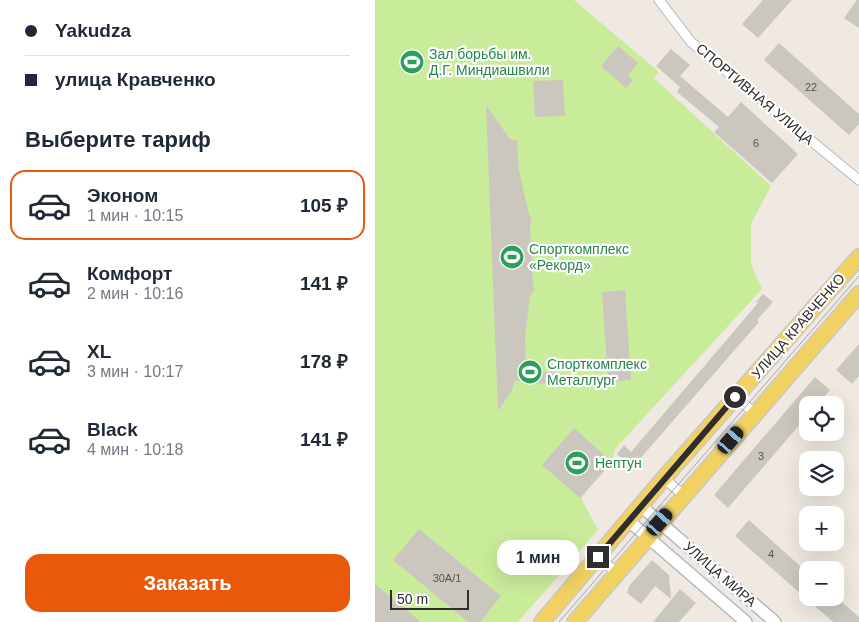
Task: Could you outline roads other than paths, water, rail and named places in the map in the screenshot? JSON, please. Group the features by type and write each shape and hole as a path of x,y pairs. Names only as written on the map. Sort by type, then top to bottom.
{"main road":[{"name":"УЛИЦА КРАВЧЕНКО","path":"542,622 664,478 858,261"},
{"name":"УЛИЦА КРАВЧЕНКО","path":"575,622 859,294"}],"street":[{"name":"СПОРТИВНАЯ УЛИЦА","path":"659,0 691,42 859,180"},
{"path":"735,397 755,413"},
{"path":"664,478 683,495"},
{"name":"УЛИЦА МИРА","path":"641,506 775,622"},
{"name":"УЛИЦА МИРА","path":"629,521 746,622"},
{"path":"598,557 617,572"}],"tram line":[{"path":"559,622 859,276"}],"place":[{"name":"Зал борьбы им. Д.Г. Миндиашвили","path":"412,62"},
{"name":"Спорткомплекс «Рекорд»","path":"512,257"},
{"name":"Спорткомплекс Металлург","path":"530,372"},
{"name":"Нептун","path":"577,463"}]}
